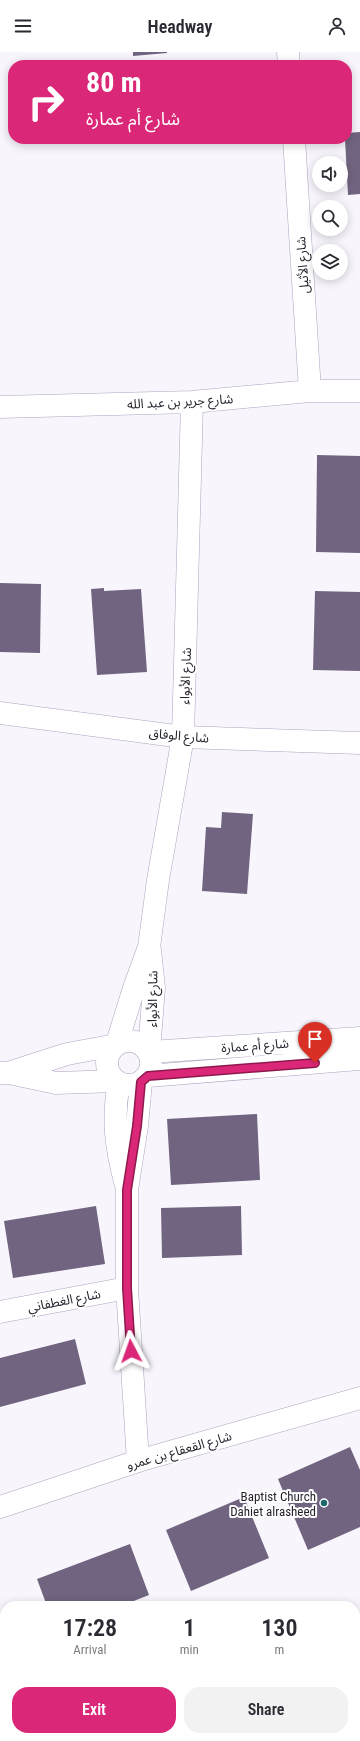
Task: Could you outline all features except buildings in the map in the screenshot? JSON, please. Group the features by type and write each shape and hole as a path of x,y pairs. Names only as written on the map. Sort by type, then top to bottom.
{"street":[{"name":"شارع الأثيل","path":"294,144 310,391"},
{"name":"شارع جرير بن عبد الله","path":"0,407 192,402 310,391 360,391"},
{"name":"شارع الأبواء","path":"117,1044 134,988 149,947 158,880 183,737 192,402"},
{"name":"شارع الوفاق","path":"0,713 183,737 360,743"},
{"name":"شارع الأبواء","path":"149,947 154,988 149,1052"},
{"name":"شارع أم عمارة","path":"149,1052 360,1038"},
{"path":"4,1073 67,1054 117,1044 129,1040 140,1043 149,1052 152,1065 144,1079 127,1190 127,1288 138,1461"},
{"path":"117,1044 109,1053 107,1063 109,1073 118,1082 115,1135 118,1155 127,1190"},
{"name":"شارع أم عمارة","path":"144,1079 360,1059"},
{"path":"4,1073 56,1083 118,1082 130,1085 144,1079"},
{"name":"شارع الغطفاني","path":"0,1312 127,1288"},
{"name":"شارع القعقاع بن عمرو","path":"0,1507 138,1461 360,1398"}],"place":[{"name":"Baptist Church Dahiet alrasheed","path":"324,1503"}],"route":[{"path":"131,1351 127,1288 127,1190 137,1126 141,1082 148,1076 315,1063"}]}
